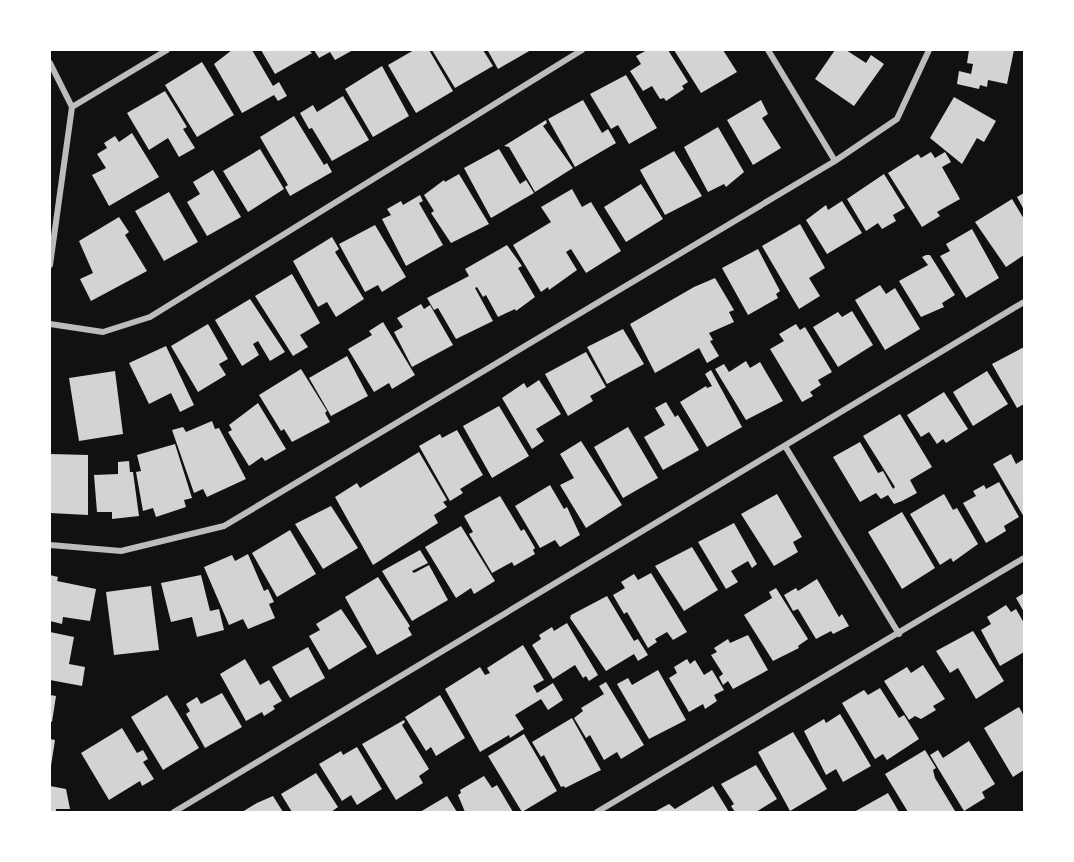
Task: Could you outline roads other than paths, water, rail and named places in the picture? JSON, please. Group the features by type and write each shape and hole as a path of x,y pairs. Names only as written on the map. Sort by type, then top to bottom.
{"street":[{"path":"72,107 167,50"},
{"path":"50,324 103,332 150,317 582,50"},
{"path":"768,50 835,161"},
{"path":"50,545 122,551 224,526 835,161 897,119 929,50"},
{"path":"50,63 72,107 50,265"},
{"path":"174,813 1024,302"},
{"path":"785,446 899,634"},
{"path":"597,813 1024,558"}]}
